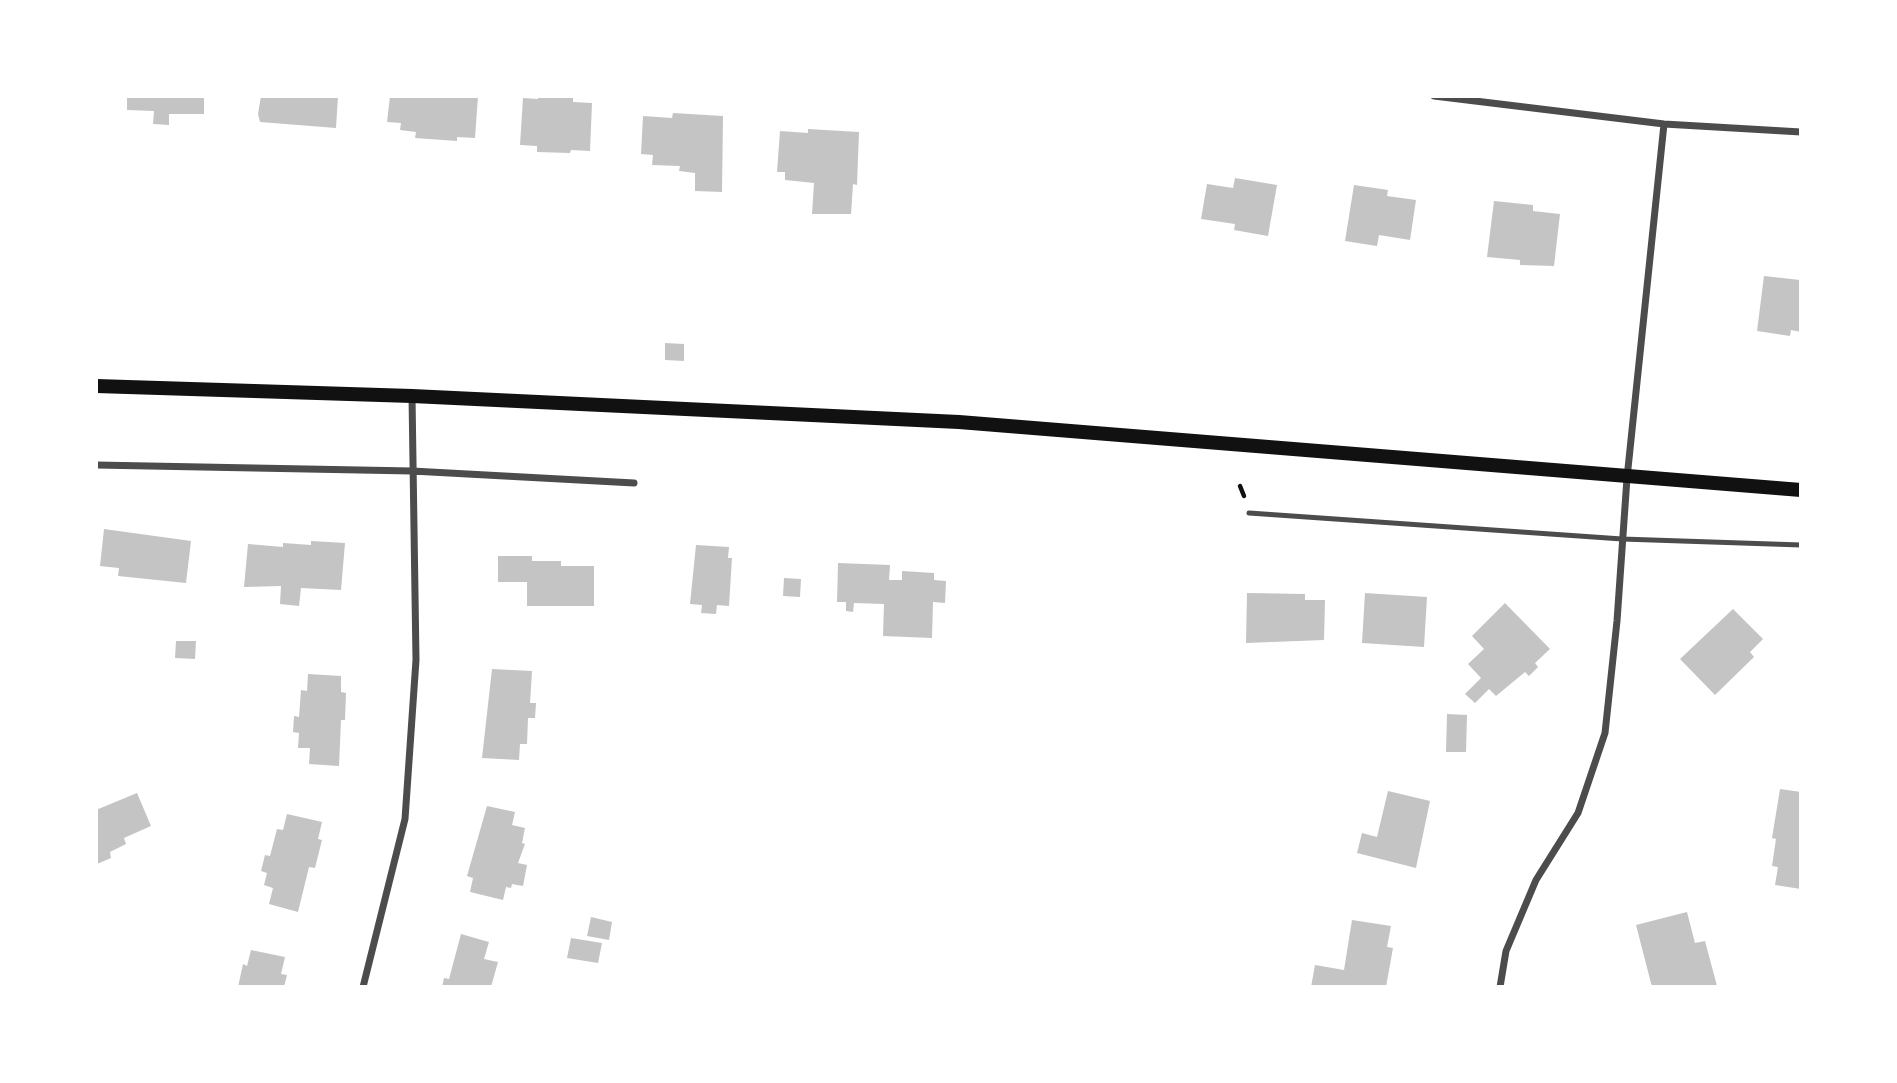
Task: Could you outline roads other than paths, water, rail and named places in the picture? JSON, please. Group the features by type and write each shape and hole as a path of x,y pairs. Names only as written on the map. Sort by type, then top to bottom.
{"main road":[{"path":"96,386 412,396 959,422 1801,490"}],"street":[{"path":"1434,96 1664,124 1801,132"},
{"path":"1500,987 1506,951 1536,880 1578,813 1605,733 1617,621 1627,478 1664,124"},
{"path":"363,987 405,819 416,660 412,396"},
{"path":"96,465 412,471 634,482"}],"lane":[{"path":"1249,513 1622,538 1801,545"}]}
